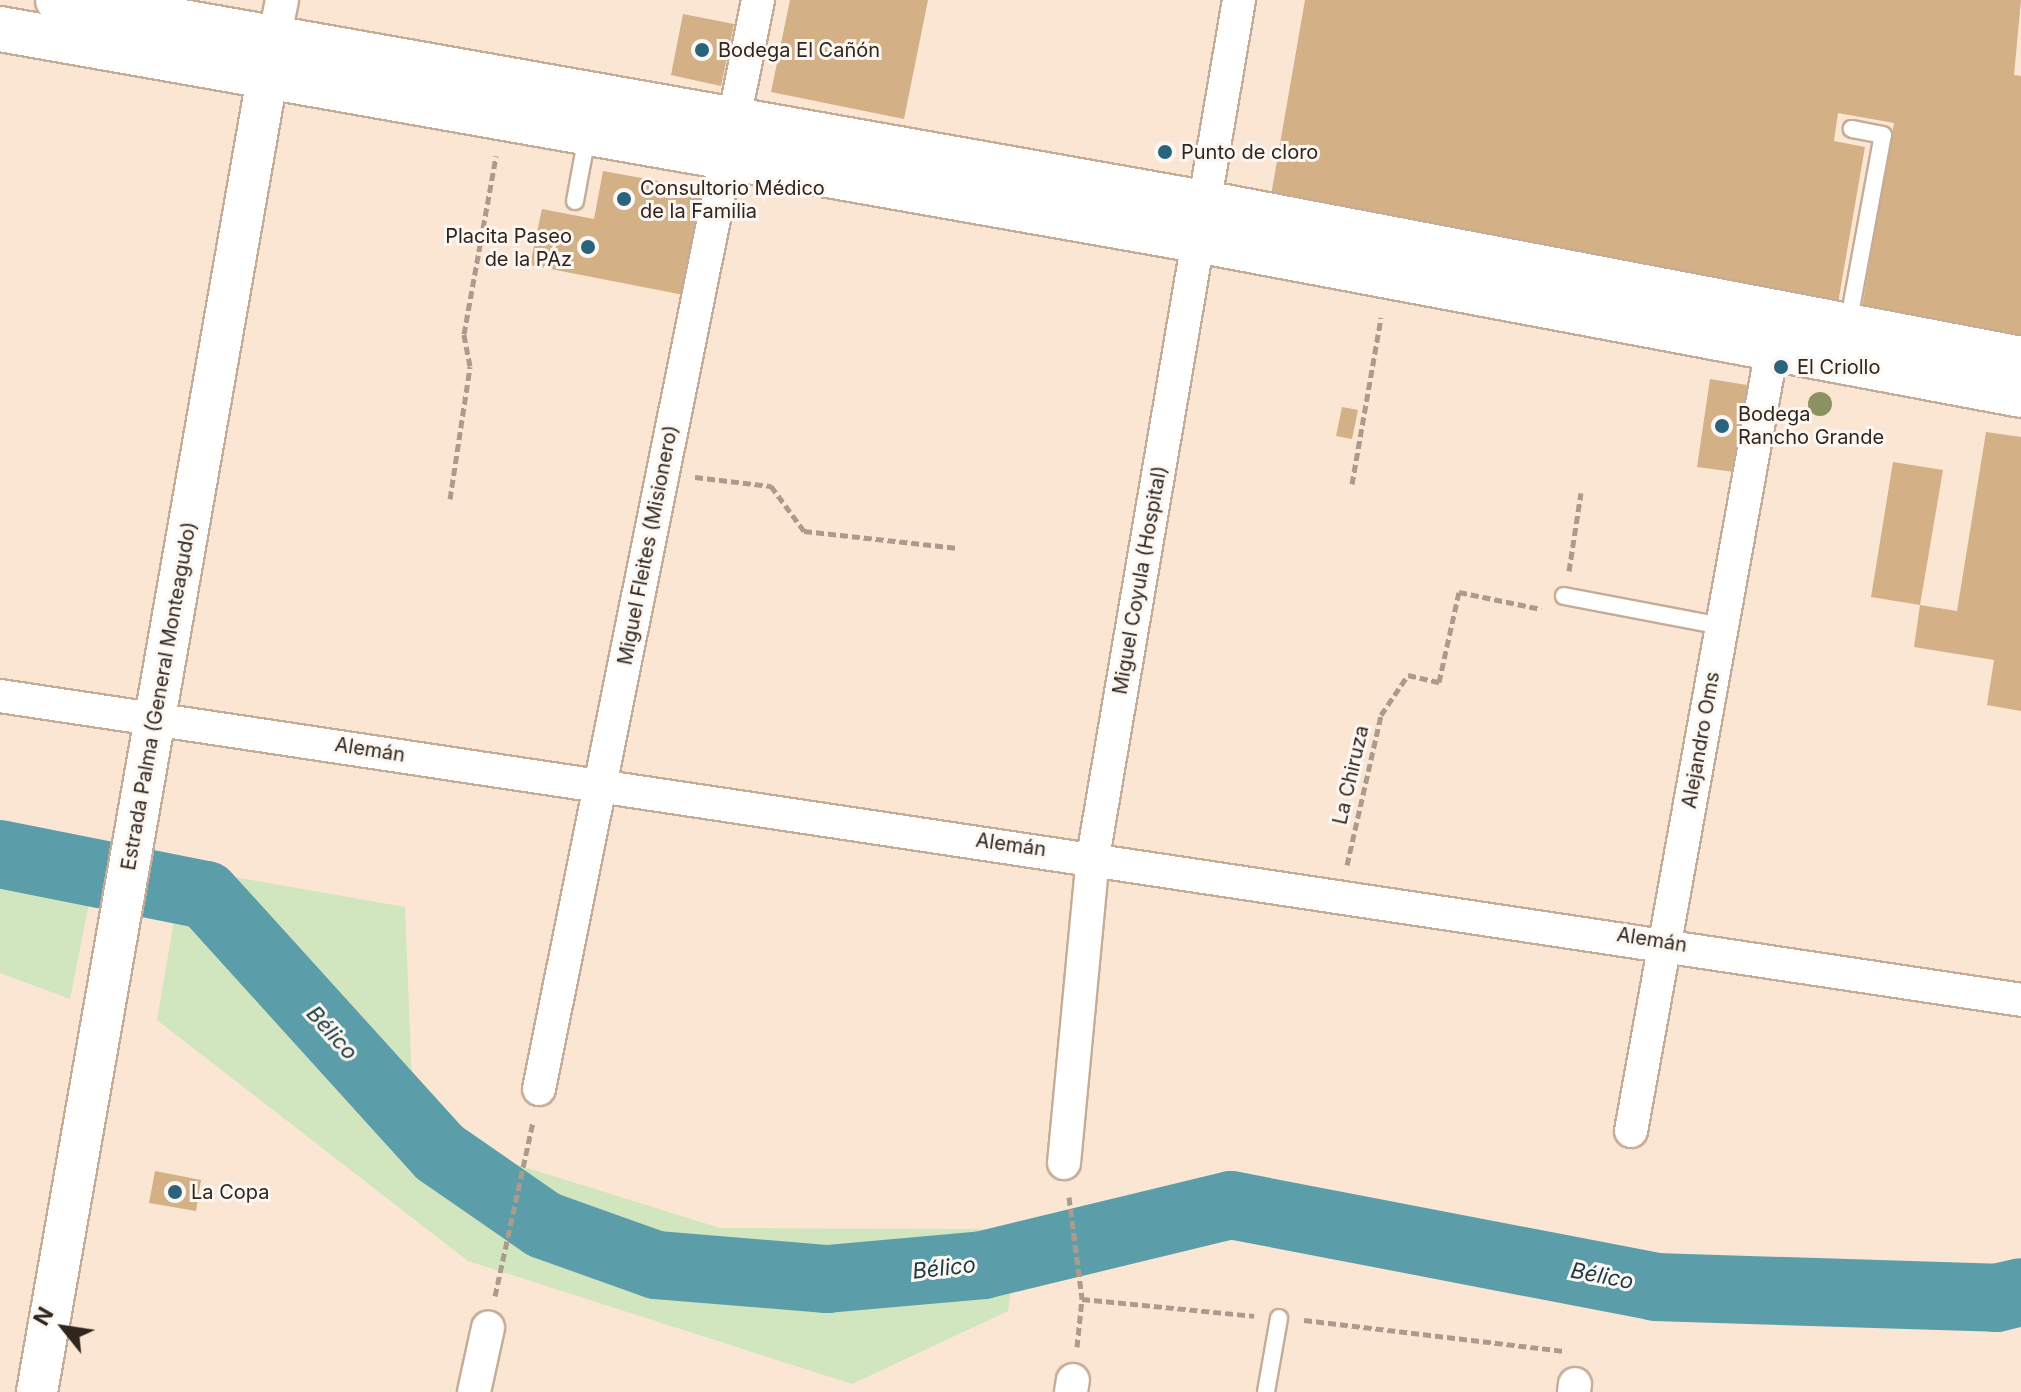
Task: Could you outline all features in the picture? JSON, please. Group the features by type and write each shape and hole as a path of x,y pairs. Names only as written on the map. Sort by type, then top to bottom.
{"main road":[{"path":"58,0 274,39 730,139 1200,221 1848,326 2021,359"},
{"path":"0,29 274,39 503,119 588,134 730,139"},
{"path":"1200,221 1388,276 2021,395"}],"street":[{"name":"Miguel Fleites (Misionero)","path":"539,1089 758,0"},
{"name":"Miguel Coyula (Hospital)","path":"1064,1163 1093,857 1239,0"},
{"name":"Estrada Palma (General Monteagudo)","path":"37,1392 274,39"},
{"name":"Alejandro Oms","path":"1631,1131 1772,349"},
{"name":"Alemán","path":"0,696 1665,942 2021,1000"},
{"path":"474,1392 488,1328"}],"lane":[{"path":"1848,326 1883,135 1852,129"},
{"path":"575,201 588,134"},
{"path":"1564,596 1722,626"},
{"path":"1266,1392 1279,1318"}],"path":[{"path":"450,499 470,366 464,334 503,119"},
{"path":"1352,484 1388,276"},
{"path":"663,473 771,486 804,531 958,548"},
{"path":"1564,596 1581,493"},
{"name":"La Chiruza","path":"1341,894 1381,715 1408,675 1439,682 1459,592 1547,610 1564,596"},
{"path":"488,1328 527,1151"},
{"path":"1070,1205 1082,1299"}],"green space":[{"path":"0,821 99,853 70,999 0,973"},
{"path":"183,868 405,907 412,1084 492,1157 720,1228 1019,1229 1008,1311 852,1384 468,1261 157,1020"}],"building":[{"path":"790,0 928,0 904,119 771,92"},
{"path":"1305,0 2021,0 2014,75 2021,76 2021,354 2006,352 2009,332 1862,308 1894,123 1838,113 1834,141 1865,147 1838,303 1269,207"},
{"name":"Bodega El Cañón","path":"683,14 734,24 721,86 671,75"},
{"path":"603,171 708,190 689,296 530,265 542,209 594,219"},
{"name":"Bodega Rancho Grande","path":"1710,379 1747,385 1734,472 1697,467"},
{"path":"1342,407 1358,410 1352,439 1336,436"},
{"path":"1986,432 2021,437 2021,711 1987,705 1994,660 1914,647 1920,605 1957,611"},
{"path":"1893,462 1943,470 1920,605 1871,597"},
{"name":"La Copa","path":"155,1171 201,1180 196,1211 149,1203"}],"waterway":[{"name":"Bélico","path":"0,854 206,895 440,1153 544,1225 656,1265 827,1279 983,1265 1231,1205 1655,1287 1996,1298 2021,1292"}],"place":[{"name":"Bodega El Cañón","path":"702,50"},
{"name":"Punto de cloro","path":"1165,152"},
{"name":"Consultorio Médico de la Familia","path":"624,199"},
{"name":"Placita Paseo de la PAz","path":"588,247"},
{"name":"El Criollo","path":"1781,367"},
{"name":"Bodega Rancho Grande","path":"1722,426"},
{"name":"La Copa","path":"175,1192"}]}
